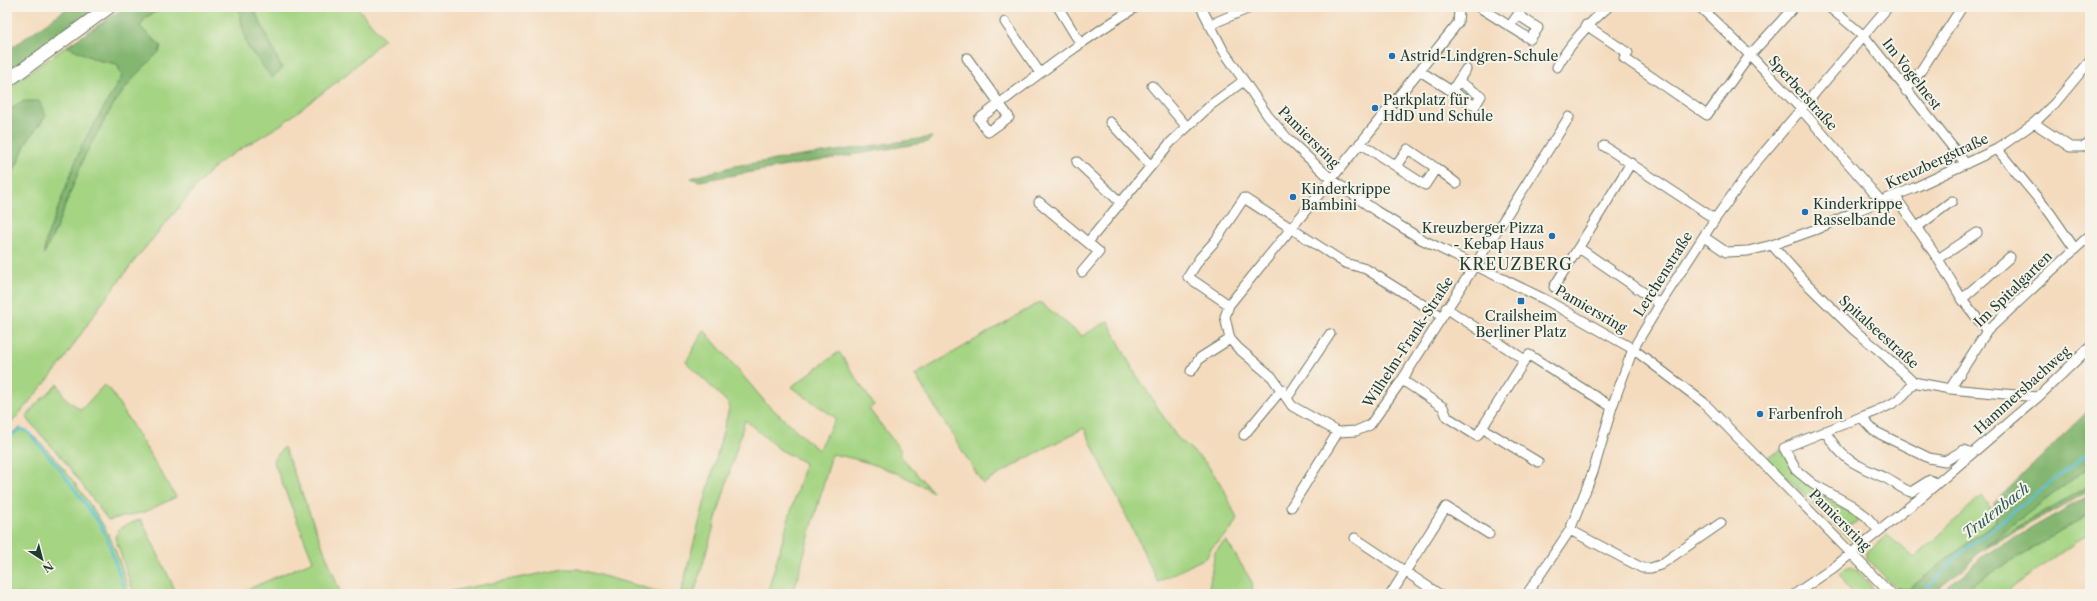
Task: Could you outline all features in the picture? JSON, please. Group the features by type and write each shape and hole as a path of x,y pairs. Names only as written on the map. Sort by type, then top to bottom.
{"main road":[{"path":"7,81 109,7"}],"street":[{"path":"1058,7 1080,43"},
{"path":"967,58 999,103 1004,113 1009,117 988,132 979,118 999,103 1040,73 1123,11 1136,7"},
{"name":"Pamiersring","path":"1201,7 1209,25 1242,82 1279,128 1331,179 1376,211 1421,239 1546,300 1633,349 1703,402 1891,594"},
{"path":"1209,25 1252,7"},
{"path":"1479,7 1530,39 1538,28 1518,15"},
{"path":"1510,26 1523,7"},
{"path":"1556,67 1568,48 1586,25 1608,7"},
{"path":"1704,11 1713,7"},
{"path":"1586,25 1628,53 1624,58 1707,115 1750,55 1794,7"},
{"name":"Im Vogelnest","path":"1829,7 1864,36 1906,91 1966,164"},
{"name":"Lerchenstraße","path":"1528,594 1570,530 1593,472 1612,406 1633,349 1660,304 1715,219 1757,161 1888,7"},
{"path":"1906,91 1922,70 1962,7"},
{"path":"1291,507 1338,432 1292,406 1282,389 1272,377 1238,348 1230,339 1225,317 1229,305 1458,23 1460,8"},
{"name":"Sperberstraße","path":"1704,11 1750,55 1801,109 1881,201"},
{"path":"1005,22 1040,73"},
{"name":"Kreuzbergstraße","path":"1704,236 1726,252 1748,251 1772,245 1817,229 1966,164 1997,149 2034,123 2055,103 2090,61"},
{"path":"1451,91 1466,69"},
{"path":"1420,71 1474,106 1481,96 1458,81"},
{"path":"1088,242 1150,165 1212,104 1242,82"},
{"path":"1152,86 1187,127"},
{"name":"Wilhelm-Frank-Straße","path":"1338,432 1356,431 1370,425 1402,380 1569,117"},
{"path":"1110,122 1150,165"},
{"path":"2034,123 2070,147 2082,147 2090,142"},
{"path":"1360,143 1425,185 1436,168"},
{"path":"1604,146 1715,219"},
{"path":"1396,166 1408,149 1456,183"},
{"path":"1997,149 2050,213 2075,249"},
{"path":"1077,162 1120,202"},
{"path":"1554,287 1631,163"},
{"path":"1895,196 1938,259 1962,299 1988,331"},
{"path":"1229,305 1188,277 1200,258 1216,240 1244,198 1345,263 1366,269 1444,312 1525,360"},
{"path":"1916,228 1952,201"},
{"path":"1039,202 1099,252 1082,272"},
{"path":"1938,259 1977,233"},
{"name":"Im Spitalgarten","path":"1950,389 1988,331 2090,235"},
{"name":"Spitalseestraße","path":"1772,245 1803,280 1854,330 1881,352 1913,382 1950,389 2038,397"},
{"path":"1578,248 1660,304"},
{"path":"1962,299 2010,257"},
{"path":"1287,398 1330,334"},
{"path":"1191,371 1200,358 1230,339"},
{"name":"Hammersbachweg","path":"1795,594 1852,553 1879,531 2038,397 2090,347"},
{"path":"1402,380 1443,407 1448,417 1477,436 1529,355 1612,406"},
{"path":"1879,531 1866,516 1851,505 1813,484 1796,470 1784,448 1889,406 1902,397 1913,382"},
{"path":"1244,434 1282,389"},
{"name":"Hammersbachweg","path":"1861,417 1874,432 1929,458 1945,461 1964,450 1972,453"},
{"path":"1482,428 1538,462"},
{"path":"1825,432 1835,448 1850,461 1889,480 1903,490 1911,492 1930,480 1936,483"},
{"path":"1391,594 1446,507 1489,534"},
{"path":"1570,530 1642,568 1652,568 1660,565 1721,523"},
{"path":"1355,538 1439,594"}],"green space":[{"path":"69,7 102,7 7,72 7,51"},
{"path":"126,7 164,7 145,18 140,27 161,46 159,52 133,78 113,105 85,155 56,229 44,254 46,240 82,145 122,76 117,64 97,60 67,46"},
{"path":"164,7 238,7 242,18 282,68 253,7 357,7 384,39 348,73 282,124 221,161 207,174 139,255 100,306 58,368 7,428 7,187 27,141 46,116 24,101 7,111 7,88 67,46 97,60 117,64 122,76 82,145 46,240 44,252 56,229 85,155 113,105 133,78 159,52 161,46 140,27 145,18"},
{"path":"238,7 253,7 282,69 272,78 247,46"},
{"path":"24,101 39,101 46,116 27,141 7,187 7,111"},
{"path":"932,137 928,142 699,181 691,178 734,166"},
{"path":"1040,302 1082,336 1108,321 1132,368 1176,436 1206,463 1224,489 1237,519 1231,530 1211,548 1207,557 1158,582 1084,428 1023,460 983,484 915,375"},
{"path":"704,330 766,403 818,450 836,418 791,387 839,352 874,405 869,409 902,452 899,454 933,492 908,478 884,468 860,460 832,454 793,594 767,594 805,463 779,449 745,420 694,594 681,592 730,405 686,362"},
{"path":"58,384 65,398 81,410 104,385 110,389 176,497 145,512 108,520 66,463 27,417 35,405"},
{"path":"2090,409 2090,466 1985,546 2090,485 2090,490 1977,553 1963,570 1930,594 1900,594 1895,588 1909,589 1996,521 1994,503"},
{"path":"20,428 30,434 56,460 95,512 113,545 129,594 7,594 7,436"},
{"path":"284,447 341,594 237,594 313,561 273,460"},
{"path":"1781,450 1807,483 1818,493 1861,519 1846,528 1855,540 1852,542 1767,458"},
{"path":"2090,466 2090,485 1982,548"},
{"path":"2090,495 2090,514 1956,594 1946,594 1948,586 1966,573 1979,558"},
{"path":"1981,496 1995,513 1996,521 1909,589 1895,588 1867,558 1867,552 1887,535 1915,558"},
{"path":"2090,514 2090,532 2013,587 2007,594 1956,594"},
{"path":"141,519 177,594 134,594 115,537 120,528"},
{"path":"1226,540 1252,582 1253,594 1208,594 1215,552"},
{"path":"1851,566 1859,572 1878,594 1853,594 1839,574 1844,569"},
{"path":"564,569 578,569 667,594 436,594"}],"waterway":[{"path":"7,438 21,429 27,431 59,468 99,523 107,538 126,594"},
{"name":"Trutenbach","path":"1922,594 1956,557 2090,451"}],"place":[{"name":"Astrid-Lindgren-Schule","path":"1392,56"},
{"name":"Parkplatz für HdD und Schule","path":"1375,108"},
{"name":"Kinderkrippe Bambini","path":"1293,197"},
{"name":"Kinderkrippe Rasselbande","path":"1805,212"},
{"name":"Kreuzberger Pizza - Kebap Haus","path":"1552,236"},
{"name":"Crailsheim Berliner Platz","path":"1521,301"},
{"name":"Farbenfroh","path":"1760,414"}],"district":[{"name":"KREUZBERG","path":"1516,264"}]}
